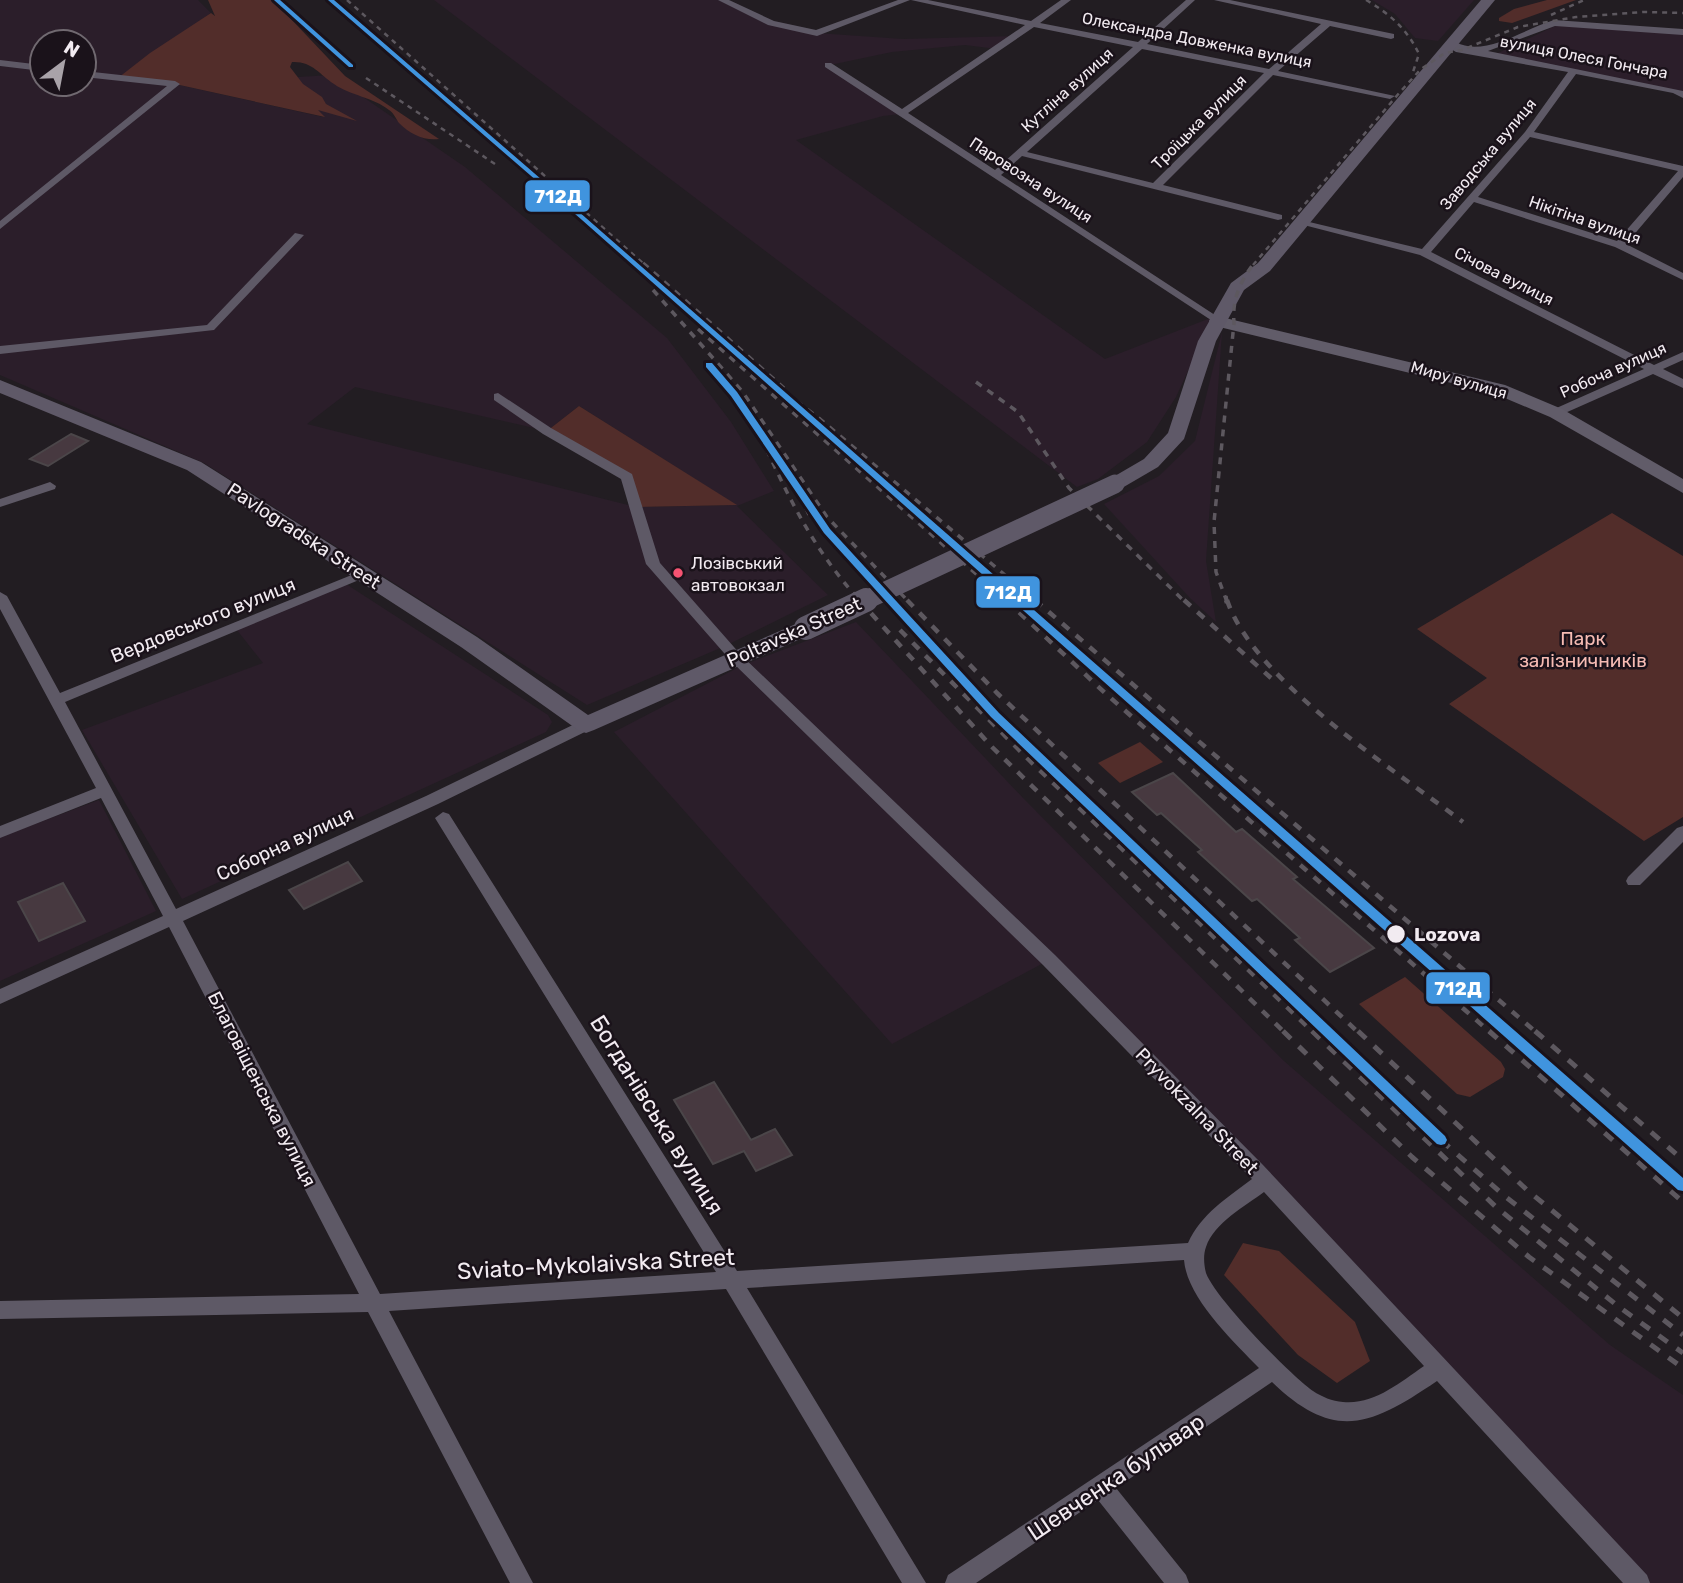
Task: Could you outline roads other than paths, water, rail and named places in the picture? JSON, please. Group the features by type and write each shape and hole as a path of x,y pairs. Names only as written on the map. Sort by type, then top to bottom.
{"main road":[{"name":"Poltavska Street","path":"586,725 806,628 1115,484 1152,463 1177,435 1207,341 1237,287 1264,267 1488,0"},
{"name":"Миру вулиця","path":"1217,321 1499,389 1556,414 1683,487"},
{"name":"Pavlogradska Street","path":"0,386 194,466 469,642 586,725"}],"street":[{"path":"722,0 771,23 817,33 906,0"},
{"name":"Олександра Довженка вулиця","path":"915,0 1390,96"},
{"path":"901,114 1067,0"},
{"name":"Кутліна вулиця","path":"995,175 1191,0"},
{"path":"1218,0 1391,36"},
{"name":"Троїцька вулиця","path":"1156,186 1272,71 1327,23"},
{"path":"1478,52 1554,23 1683,32"},
{"name":"вулиця Олеся Гончара","path":"1456,45 1457,49 1676,91 1683,95"},
{"path":"0,63 28,66"},
{"name":"Паровозна вулиця","path":"828,65 1217,321"},
{"name":"Заводська вулиця","path":"1424,253 1474,199 1528,134 1573,72"},
{"path":"0,226 175,84 98,76"},
{"path":"1528,134 1683,170 1619,245"},
{"path":"1021,153 1278,217"},
{"name":"Нікітіна вулиця","path":"1474,199 1619,245 1683,276"},
{"name":"Січова вулиця","path":"1301,223 1424,253 1683,384"},
{"path":"0,349 210,328 299,235"},
{"name":"Робоча вулиця","path":"1556,414 1683,356"},
{"name":"Pryvokzalna Street","path":"498,397 547,431 627,477 653,564 736,658 1049,960 1264,1181 1639,1583"},
{"path":"0,503 50,486"},
{"name":"Вердовського вулиця","path":"56,700 364,575"},
{"name":"Благовіщенська вулиця","path":"0,596 7,623 56,700 174,918 372,1303 522,1583"},
{"name":"Соборна вулиця","path":"0,997 432,800 586,725"},
{"path":"0,832 104,791"},
{"name":"Богданівська вулиця","path":"443,818 732,1281 915,1583"},
{"path":"1634,881 1683,832"},
{"path":"1264,1181 1206,1228 1194,1251 1195,1269 1202,1287 1274,1369 1295,1391 1315,1404 1349,1412 1380,1406 1438,1369"},
{"name":"Sviato-Mykolaivska Street","path":"0,1310 372,1303 1194,1251"},
{"name":"Шевченка бульвар","path":"956,1583 1274,1369"},
{"path":"1102,1486 1178,1583"}],"railway":[{"path":"347,0 645,265"},
{"path":"1366,0 1397,23 1414,45 1419,54 1412,75"},
{"path":"1551,15 1584,0"},
{"path":"1253,265 1400,92 1421,69 1445,53 1462,50 1518,27 1576,17 1643,12 1683,13"},
{"path":"366,78 498,166"},
{"path":"643,263 784,388"},
{"path":"1226,596 1227,602 1216,572 1214,522 1234,306 1241,284 1254,263"},
{"path":"653,290 742,391 827,517 909,602"},
{"path":"698,329 1008,602"},
{"path":"976,382 1018,412 1069,488 1185,602"},
{"path":"774,384 820,419 1037,602"},
{"path":"755,424 800,518 827,560 861,602"},
{"path":"794,483 812,521"},
{"path":"859,600 992,747 1285,1033"},
{"path":"907,600 997,693 1359,1033"},
{"path":"1006,600 1105,693 1491,1033"},
{"path":"1035,600 1537,1033"},
{"path":"1184,600 1271,678"},
{"path":"1227,600 1242,631 1266,662 1296,692 1330,722 1463,822"},
{"path":"900,630 1028,759 1314,1033"},
{"path":"1283,1031 1412,1157 1529,1257 1683,1368"},
{"path":"1312,1031 1496,1207 1619,1307 1683,1353"},
{"path":"1358,1031 1527,1190 1683,1318"},
{"path":"1489,1031 1683,1202"},
{"path":"1535,1031 1683,1160"},
{"path":"1441,1140 1507,1198 1683,1335"}],"place":[{"name":"Лозівський автовокзал","path":"678,573"},
{"name":"Lozova","path":"1396,934"}],"park label":[{"name":"Парк залізничників","path":"1583,649"}]}
